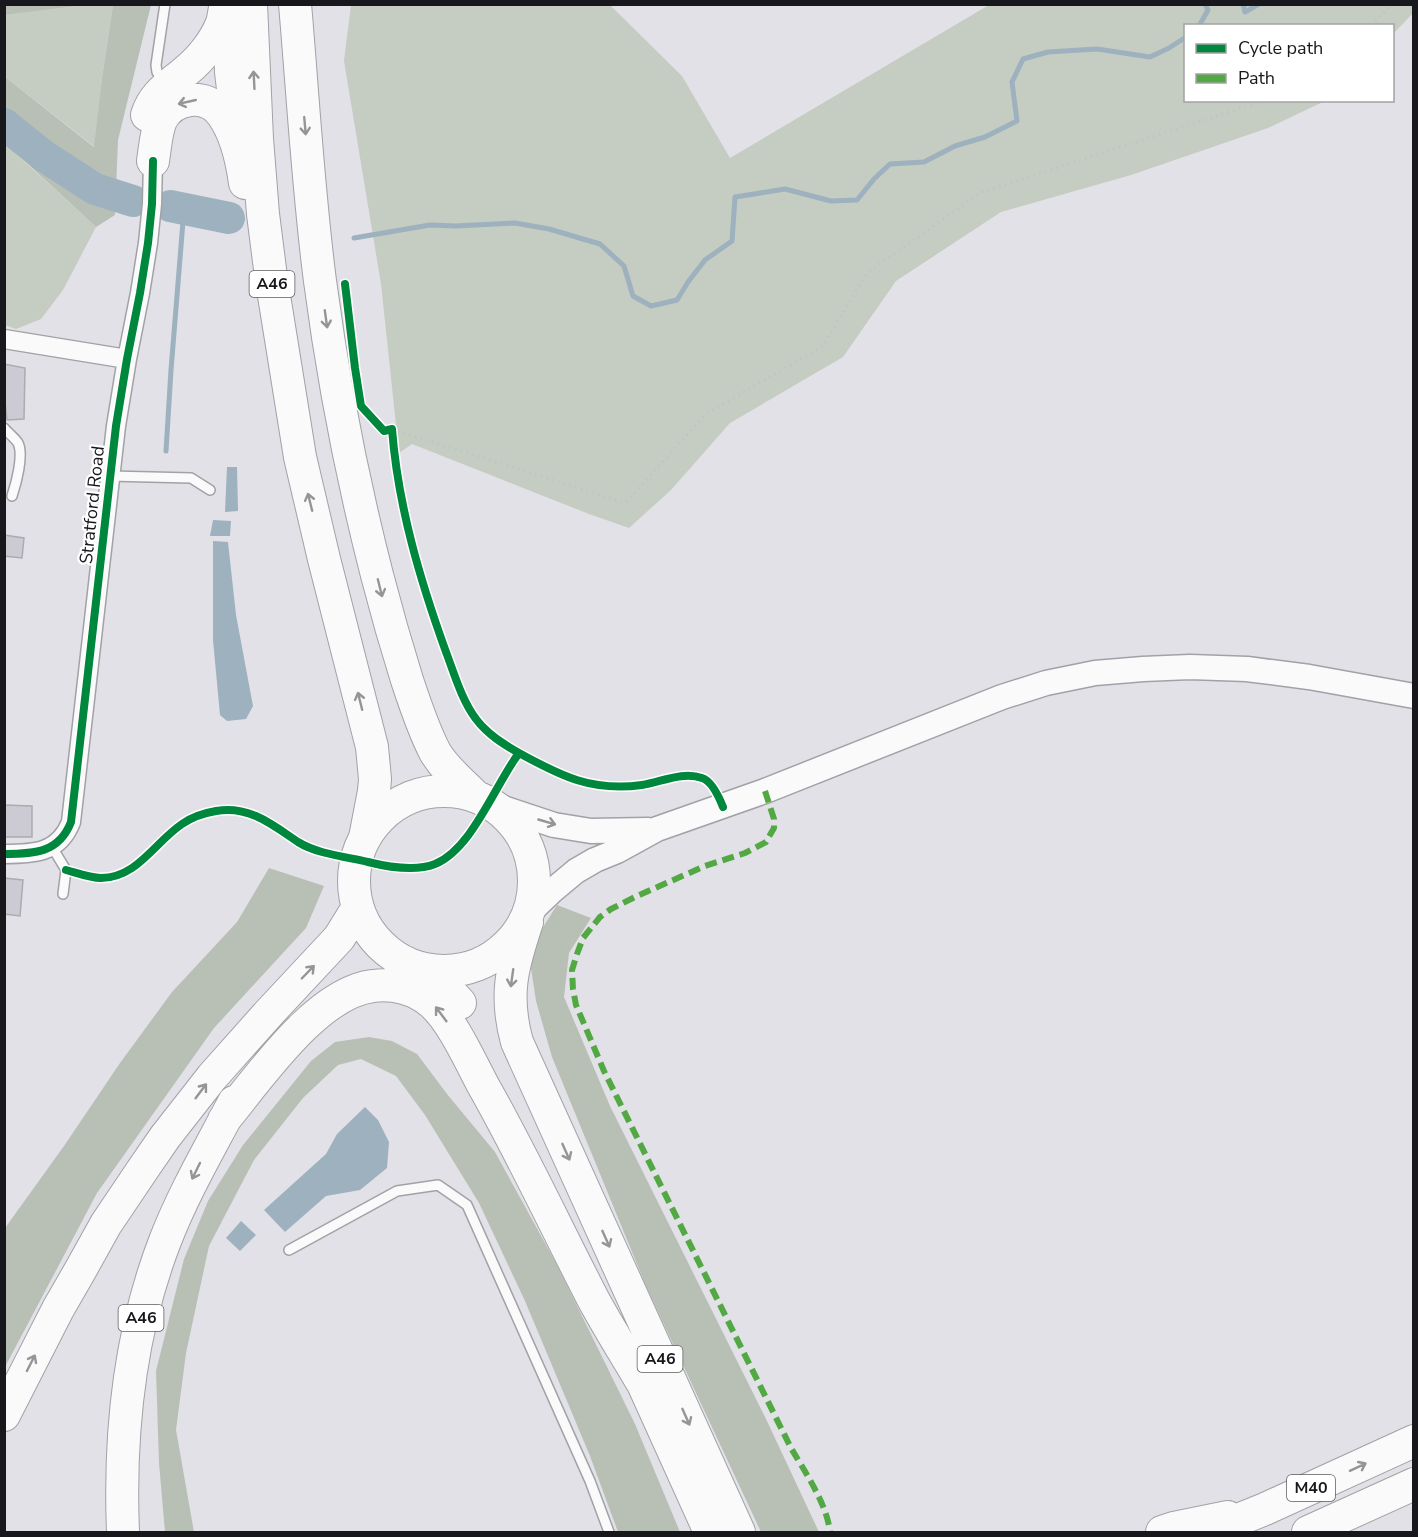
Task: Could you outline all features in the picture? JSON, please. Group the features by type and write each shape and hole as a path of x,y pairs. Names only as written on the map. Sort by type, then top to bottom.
{"highway":[{"path":"153,161 147,123 147,114 151,104 205,51 222,22 227,4"},
{"path":"227,4 231,72 259,282 276,363 300,457"},
{"name":"A46","path":"251,4 263,214 300,457 372,747 375,779 365,838"},
{"name":"A46","path":"295,4 320,280 336,387 366,531 387,614 424,727 436,753 456,778 483,800"},
{"path":"153,161 160,123 164,116 179,103 190,99 203,100 213,105 222,114 242,158"},
{"path":"440,791 459,792 483,800 507,817 529,850 534,869 535,889 529,916 496,952 482,961 453,969 416,968 377,942 367,931 357,909 355,897 358,868 365,838 381,819 420,794 440,791"},
{"path":"4,1415 58,1309 106,1224 165,1137 212,1077 333,945 357,909"},
{"name":"A46","path":"529,916 515,960 510,995 513,1026 518,1042 739,1533"},
{"name":"A46","path":"123,1533 123,1428 129,1384 146,1299 162,1249 199,1165 250,1070 284,1028 317,995 337,980 361,970 416,968 439,982 457,999 528,1129 710,1533"},
{"path":"224,1120 291,1039 331,1003 347,993 371,986 389,985 420,994 441,1012 452,1029 512,1137 593,1299 643,1384"},
{"name":"A46","path":"129,1384 138,1445 140,1533"},
{"name":"M40","path":"1208,1533 1413,1441"},
{"name":"M40","path":"1308,1533 1413,1484"},
{"name":"M40","path":"1162,1533 1174,1528 1265,1509"}],"main road":[{"path":"529,916 552,891 576,871 657,829 765,791 1002,697 1046,683 1095,673 1143,669 1246,669 1309,677 1413,696"},
{"path":"483,800 554,825 610,832 657,829"}],"street":[{"name":"Stratford Road","path":"52,847 67,831 72,814 116,426 148,243 153,161"},
{"path":"4,339 126,359"},
{"path":"4,854 37,852 52,847"}],"lane":[{"path":"165,4 156,65 157,72 166,87"},
{"path":"4,428 17,443 20,452 12,496"},
{"path":"110,476 191,478 210,490"},
{"path":"52,847 66,870 63,894"},
{"path":"289,1250 397,1191 438,1185 467,1205 590,1481 609,1533"}],"path":[{"path":"1373,24 1392,4"},
{"path":"392,429 625,503 706,414 823,346 867,273 982,192 1260,102"}],"shaded area":[{"path":"5,4 85,4 85,5 5,15"},
{"path":"1413,4 1414,12 1394,33 1394,24 1184,24 1184,102 1323,102 1268,128 1131,175 1001,212 896,281 843,357 730,423 671,490 629,528 412,444 399,453 381,284 344,61 351,5 610,5 682,76 730,158 989,5"},
{"path":"85,5 113,5 95,147 5,77 4,15"},
{"path":"113,5 151,5 118,140 115,215 96,227 5,143 5,77 94,147"},
{"path":"4,143 96,227 63,290 41,319 16,329 5,325"},
{"path":"269,868 324,886 306,928 214,1028 97,1193 5,1367 5,1228 172,992 237,922"},
{"path":"557,905 591,918 569,953 564,997 610,1106 766,1419 819,1532 761,1532 646,1286 552,1057 536,1001 531,968 535,940"},
{"path":"369,1037 392,1041 417,1054 495,1152 556,1263 635,1424 680,1532 618,1532 590,1456 525,1301 479,1203 425,1115 396,1076 361,1059 338,1065 303,1098 254,1160 209,1246 186,1353 176,1430 194,1532 165,1532 159,1463 156,1371 184,1259 208,1201 243,1145 311,1061 335,1042"}],"water":[{"path":"227,467 237,467 238,511 225,512"},
{"path":"213,520 231,521 230,536 210,536"},
{"path":"213,541 228,542 236,615 253,706 246,719 227,721 220,715 213,640"},
{"path":"365,1107 378,1120 389,1142 387,1168 360,1190 326,1196 285,1232 264,1210 326,1154 337,1134"},
{"path":"241,1221 256,1235 240,1251 226,1238"}],"building":[{"path":"4,364 25,368 24,419 7,420"},
{"path":"4,535 24,538 22,558 4,556"},
{"path":"4,805 32,806 32,837 4,837"},
{"path":"4,878 23,880 20,916 4,914"}],"waterway":[{"path":"1200,24 1208,10 1205,4"},
{"path":"1243,4 1245,12 1259,4"},
{"path":"354,238 430,225 515,223 549,229 600,244 624,266 633,296 651,306 677,300 705,260 732,241 735,197 785,189 831,201 857,200 890,164 924,162 955,146 985,137 1017,121 1012,82 1023,59 1048,52 1097,49 1150,57 1184,38"},
{"path":"4,124 44,156 95,189 133,201"},
{"path":"170,206 229,218"},
{"path":"166,451 184,209"}],"marked path":[{"path":"765,791 774,819 774,828 766,842 745,853 705,866 637,896 600,917 583,938 572,970 573,989 576,1005 604,1071 791,1448 820,1499 830,1532"}],"cycle path":[{"path":"4,854 44,850 60,840 71,822 116,426 148,243 153,161"},
{"path":"345,284 361,406 384,431 392,429 399,486 412,542 427,598 455,678 471,712 480,724 519,753"},
{"path":"66,870 97,878 125,872 145,858 172,831 194,817 228,810 260,818 298,842 323,852 393,867 419,868 435,864 448,856 472,831 519,753 563,775 592,784 624,787 680,776 695,776 706,780 712,786 723,807"}]}
